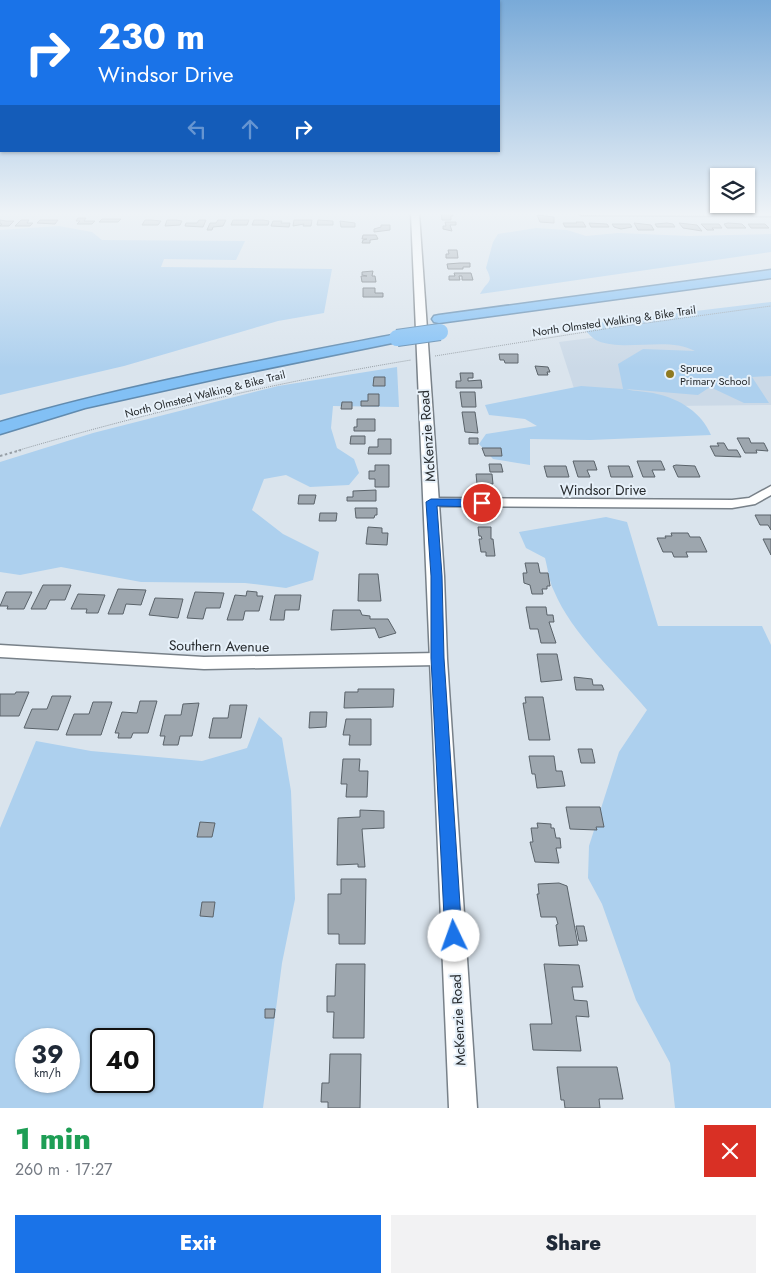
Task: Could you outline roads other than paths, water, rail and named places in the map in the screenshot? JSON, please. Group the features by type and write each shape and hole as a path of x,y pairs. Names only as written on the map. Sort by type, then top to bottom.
{"highway":[{"path":"0,412 222,358 771,274"},
{"path":"439,326 771,286"},
{"path":"0,428 81,404 397,332"}],"street":[{"name":"McKenzie Road","path":"418,265 463,1108"},
{"name":"Windsor Drive","path":"431,502 732,504 751,501 771,490"},
{"name":"Southern Avenue","path":"0,651 204,663 438,658"}],"place":[{"name":"Spruce Primary School","path":"670,374"}]}
